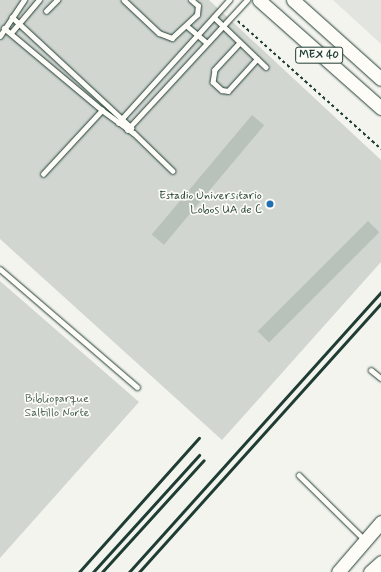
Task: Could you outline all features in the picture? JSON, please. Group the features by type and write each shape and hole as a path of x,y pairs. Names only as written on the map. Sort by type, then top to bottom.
{"main road":[{"name":"MEX 40","path":"258,0 381,108"},
{"name":"MEX 40","path":"293,0 306,6 381,79"},
{"path":"338,572 381,522"},
{"path":"370,572 381,562"}],"lane":[{"path":"0,36 24,0"},
{"path":"11,33 39,0"},
{"path":"46,11 57,0"},
{"path":"124,0 163,36 172,38 196,17 198,9 191,0"},
{"path":"118,123 229,0"},
{"path":"127,130 206,42 247,0"},
{"path":"12,17 123,117 131,126 134,133"},
{"path":"214,17 266,67"},
{"path":"187,26 206,42"},
{"path":"4,28 118,123 134,133 174,171"},
{"path":"240,43 215,70 213,82 222,90 228,91 257,59"},
{"path":"168,67 176,75"},
{"path":"43,174 102,110"},
{"path":"0,269 137,387"},
{"path":"371,370 381,378"},
{"path":"300,475 366,540"}],"path":[{"path":"232,15 381,149"}],"shaded area":[{"path":"333,0 381,0 381,44"}],"green space":[{"path":"0,0 209,0 381,160 381,262 222,440 0,239"},
{"name":"Biblioparque Saltillo Norte","path":"0,281 139,402 0,558"}],"building":[{"path":"252,115 264,125 164,245 152,235"},
{"path":"368,221 379,232 269,343 258,331"}],"railway":[{"path":"129,572 381,292"},
{"path":"139,572 381,303"},
{"path":"79,572 199,438"},
{"path":"93,572 199,455"},
{"path":"102,572 204,460"}],"place":[{"name":"Estadio Universitario Lobos UA de C","path":"270,204"}]}
